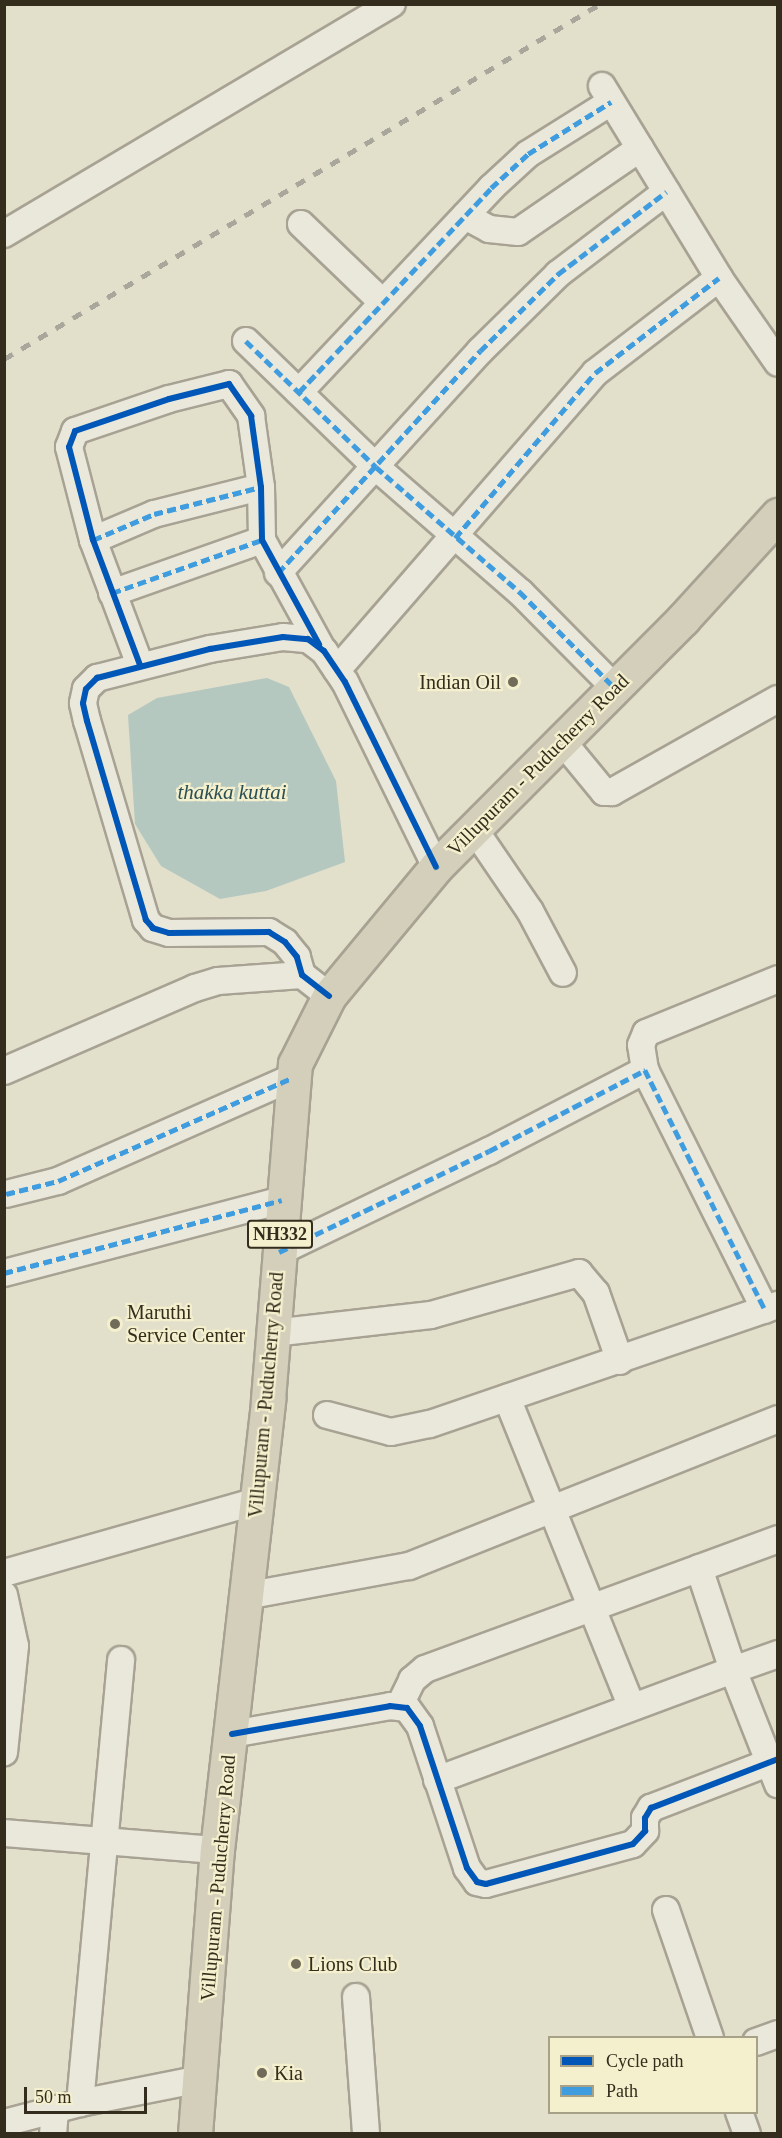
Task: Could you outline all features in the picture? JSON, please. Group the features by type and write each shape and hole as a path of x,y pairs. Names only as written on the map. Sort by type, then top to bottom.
{"highway":[{"name":"Villupuram - Puducherry Road","path":"195,2133 217,1850 232,1734 273,1333 282,1200 295,1064 329,996 436,867 615,688 777,515"}],"street":[{"path":"4,234 392,4"},
{"path":"299,392 382,302 528,154 607,94 719,278 777,363"},
{"path":"465,216 489,229 518,232 640,148"},
{"path":"278,573 480,351 558,274 666,192"},
{"path":"301,224 382,302"},
{"path":"330,661 455,538 595,373 719,278"},
{"path":"246,341 376,467 455,538 520,592 615,688"},
{"path":"140,665 93,540 69,447 75,431 169,399 229,384 251,416 261,487 262,540 278,573 330,661 436,867"},
{"path":"93,540 154,514 261,487"},
{"path":"112,592 262,540"},
{"path":"329,996 302,975 297,957 285,942 269,932 169,933 153,928 146,920 83,703 86,689 97,678 140,665 283,637 308,639 330,661"},
{"path":"562,741 604,792 612,792 777,699"},
{"path":"474,829 530,911 563,973"},
{"path":"4,1071 195,988 219,981 302,975"},
{"path":"327,1415 391,1432 430,1424 771,1308 645,1070 641,1045 646,1033 777,979"},
{"path":"279,1251 489,1151 645,1070"},
{"path":"6,1194 58,1181 292,1078"},
{"path":"4,1273 282,1200"},
{"path":"273,1333 431,1315 579,1273 596,1293 620,1361"},
{"path":"507,1398 590,1610 632,1707"},
{"path":"245,1596 409,1566 777,1419"},
{"path":"4,1573 256,1500"},
{"path":"400,1706 412,1680 425,1669 590,1610 777,1539"},
{"path":"232,1734 400,1706 407,1708 420,1726 467,1868 477,1882 486,1884 633,1844 645,1831 645,1818 651,1808 774,1768 733,1670 699,1568"},
{"path":"4,1595 15,1646 4,1752"},
{"path":"437,1780 777,1654"},
{"path":"80,2103 121,1660"},
{"path":"4,1833 217,1850"},
{"path":"666,1910 710,2036"},
{"path":"356,1997 366,2133"},
{"path":"758,2041 777,2034"},
{"path":"4,2123 54,2121 80,2103 201,2079"},
{"path":"740,2114 747,2133"}],"water":[{"name":"thakka kuttai","path":"267,678 289,687 336,781 345,862 266,891 220,899 161,866 135,824 128,715 157,698"}],"railway":[{"path":"4,359 600,4"}],"marked path":[{"path":"299,392 491,188 528,154 611,102"},
{"path":"278,573 480,351 558,274 666,192"},
{"path":"455,538 595,373 719,278"},
{"path":"246,341 376,467 520,592 615,688"},
{"path":"93,540 154,514 261,487"},
{"path":"112,593 262,540"},
{"path":"279,1252 489,1151 645,1070 765,1310"},
{"path":"6,1194 58,1181 292,1078"},
{"path":"4,1273 282,1200"}],"cycle path":[{"path":"140,665 93,540 69,447 75,431 169,399 229,384 251,416 261,487 262,540 319,644"},
{"path":"329,996 302,975 297,957 285,942 269,932 169,933 153,928 146,920 87,721 83,703 86,689 97,678 210,649 283,637 308,639 324,651 345,682 436,867"},
{"path":"232,1734 390,1706 407,1708 420,1726 467,1868 477,1882 486,1884 633,1844 645,1831 645,1818 651,1808 778,1759"}],"place":[{"name":"Indian Oil","path":"513,682"},
{"name":"Maruthi Service Center","path":"115,1324"},
{"name":"Lions Club","path":"296,1964"},
{"name":"Kia","path":"262,2073"}]}
